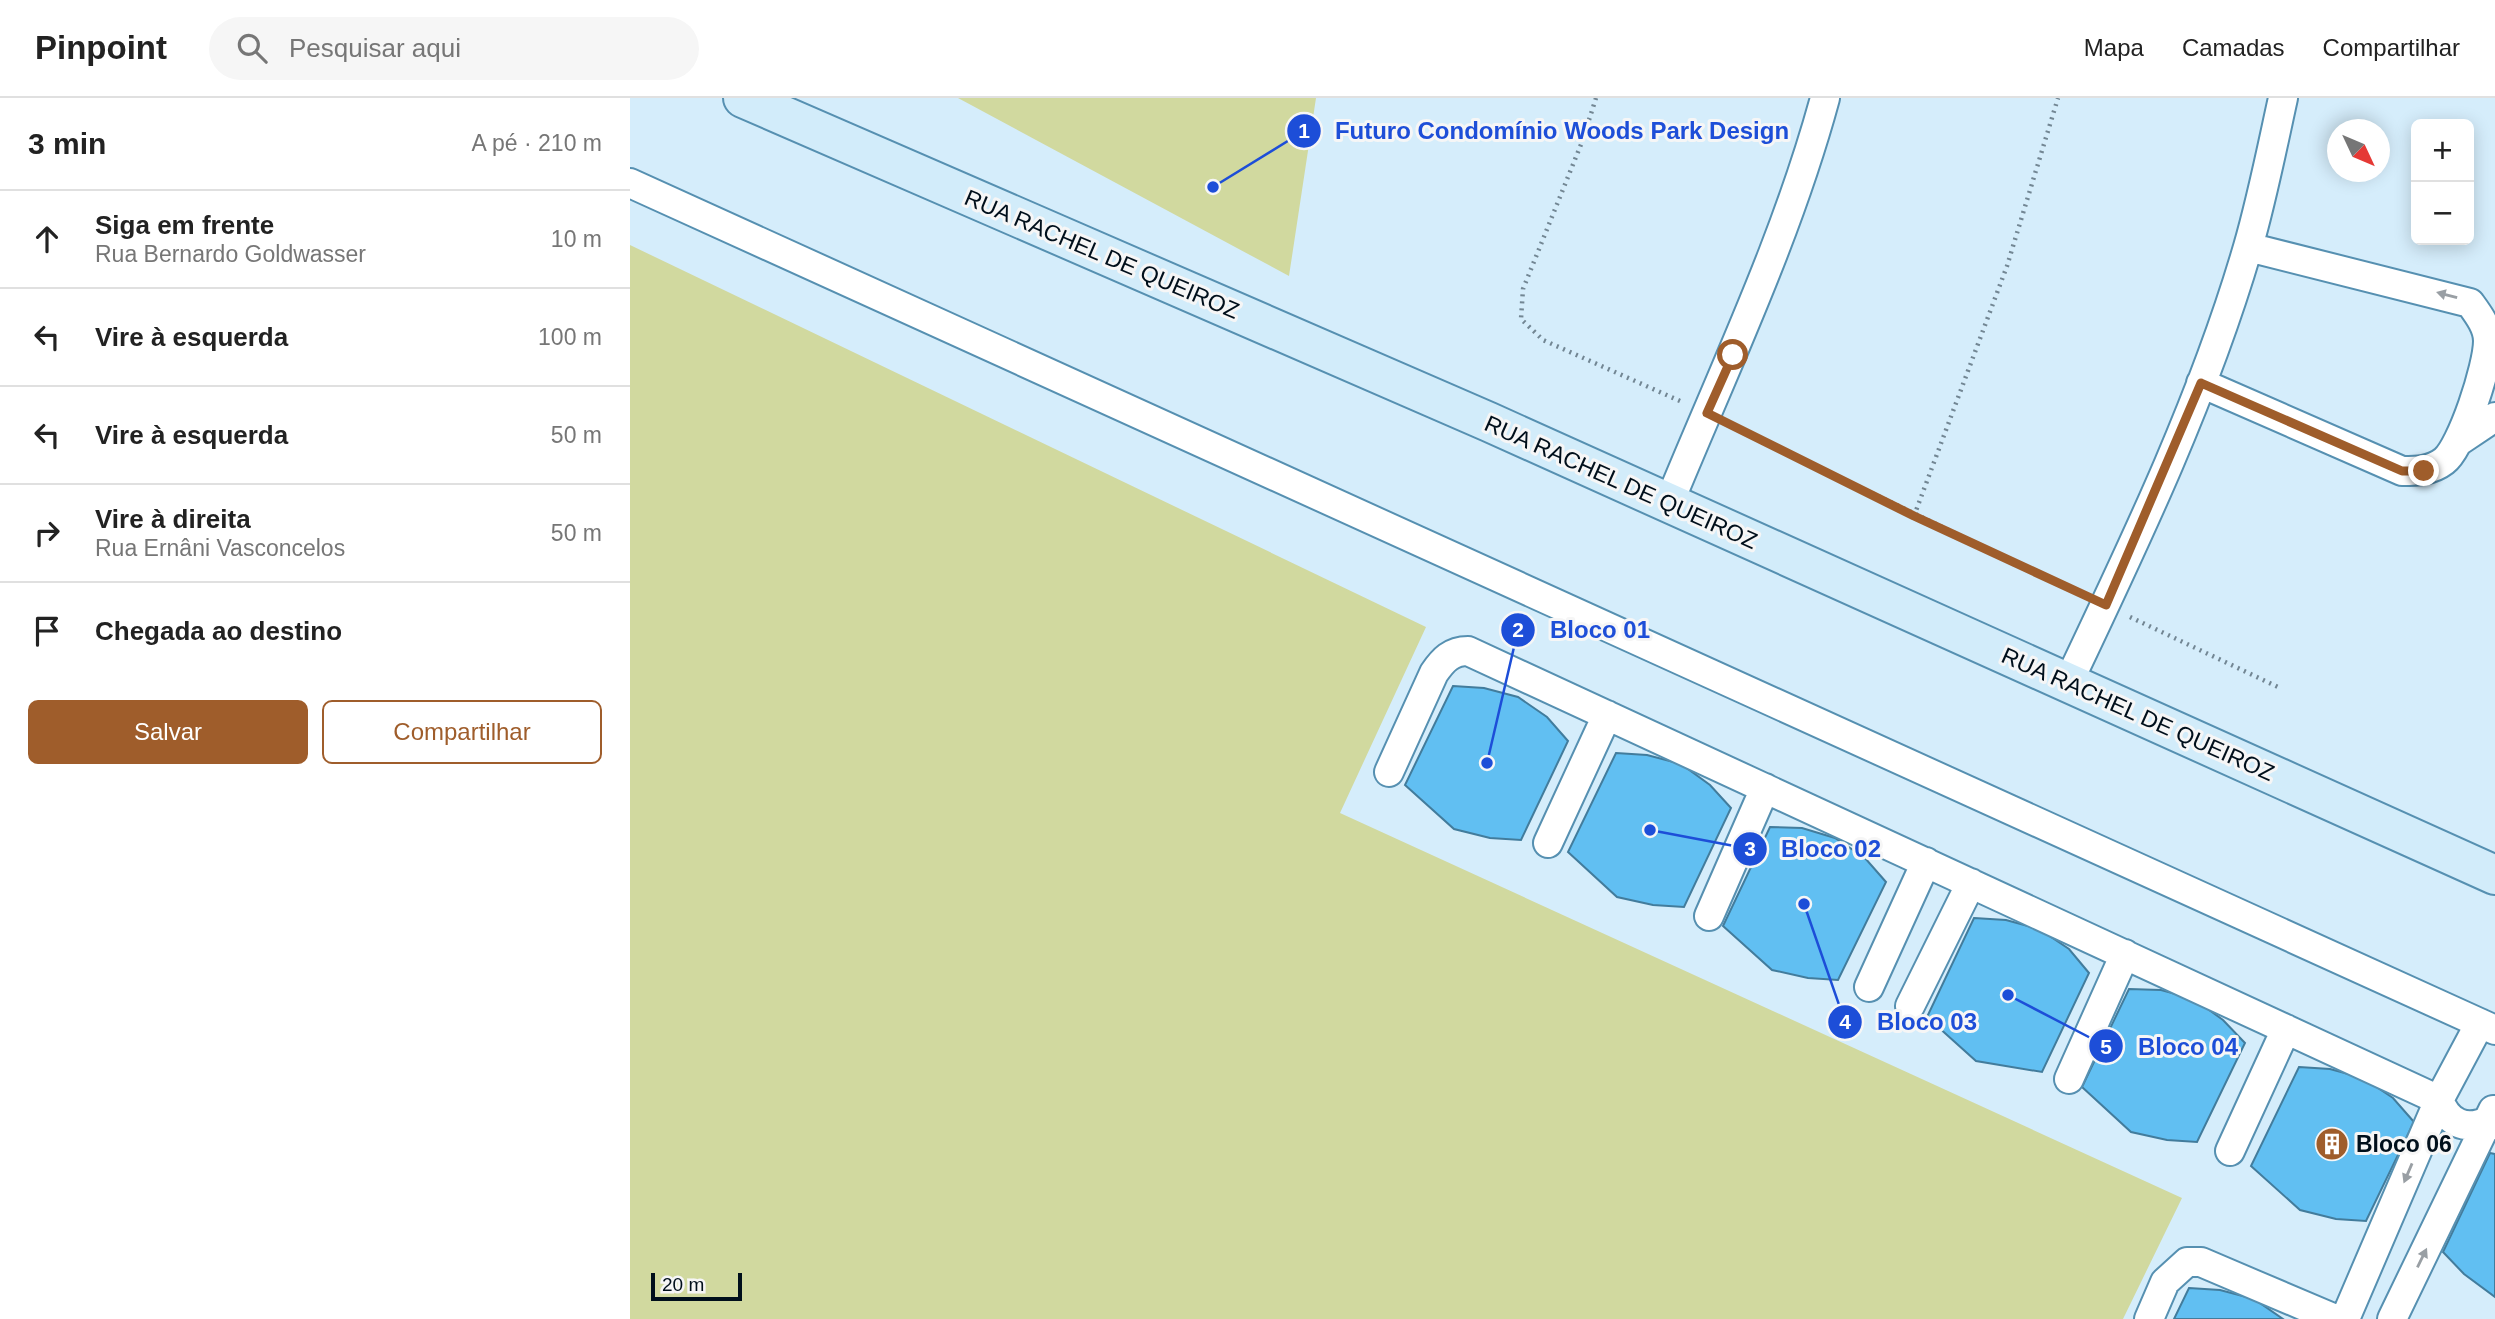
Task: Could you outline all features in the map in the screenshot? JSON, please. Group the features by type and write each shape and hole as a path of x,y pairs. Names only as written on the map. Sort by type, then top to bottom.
{"street":[{"name":"RUA RACHEL DE QUEIROZ","path":"743,98 1669,503 2495,875"},
{"path":"1669,503 1806,170 1825,98"},
{"path":"2068,683 2106,605 2201,383 2248,247 2283,98"},
{"path":"630,183 2487,1026 2439,1100 2345,1319"},
{"path":"2201,383 2402,471 2424,471 2444,461 2459,441 2490,374 2488,340 2482,320 2470,303 2248,247"},
{"path":"2459,441 2495,418"},
{"path":"1389,772 1434,673 1443,660 1457,651 1482,656 2439,1100 2446,1113 2459,1125 2474,1126 2492,1117"},
{"path":"1548,843 1607,715"},
{"path":"1709,916 1765,788"},
{"path":"1869,987 1926,862"},
{"path":"1910,1006 1971,883"},
{"path":"2069,1079 2125,954"},
{"path":"2230,1151 2286,1029"},
{"path":"2392,1319 2492,1117"},
{"path":"2149,1319 2165,1282 2187,1262 2201,1262 2336,1319"}],"path":[{"path":"1596,98 1523,289 1521,318 1543,340 1707,413 1914,516 2278,687"},
{"path":"1914,516 2007,267 2058,98"}],"green space":[{"path":"958,98 1316,98 1289,276"},
{"path":"630,245 1426,627 1340,813 2182,1198 2123,1319 630,1319"}],"building":[{"path":"1453,686 1484,688 1518,697 1547,717 1568,741 1521,840 1490,838 1454,829 1405,785"},
{"path":"1616,753 1647,755 1681,764 1710,785 1731,808 1684,907 1653,905 1617,897 1568,852"},
{"path":"1770,827 1802,828 1835,838 1865,858 1886,882 1838,980 1808,978 1772,970 1723,926"},
{"path":"1974,918 2006,920 2039,929 2069,949 2089,973 2042,1072 1976,1061 1927,1017"},
{"path":"2129,989 2161,990 2194,999 2223,1020 2245,1043 2197,1142 2167,1140 2131,1132 2082,1087"},
{"name":"Bloco 06","path":"2299,1067 2330,1069 2363,1078 2393,1098 2414,1122 2366,1221 2336,1219 2300,1210 2251,1166"},
{"path":"2490,1153 2495,1154 2495,1297 2464,1274 2443,1252"},
{"path":"2189,1288 2220,1290 2254,1299 2283,1319 2174,1319"}],"place":[{"name":"Futuro Condomínio Woods Park Design","path":"1213,187"},
{"name":"Bloco 01","path":"1487,763"},
{"name":"Bloco 02","path":"1650,830"},
{"name":"Bloco 03","path":"1804,904"},
{"name":"Bloco 04","path":"2008,995"},
{"name":"Bloco 06","path":"2332,1144"}],"route":[{"path":"1733,355 1707,413 1914,516 2106,605 2201,383 2402,471 2424,471"}]}
